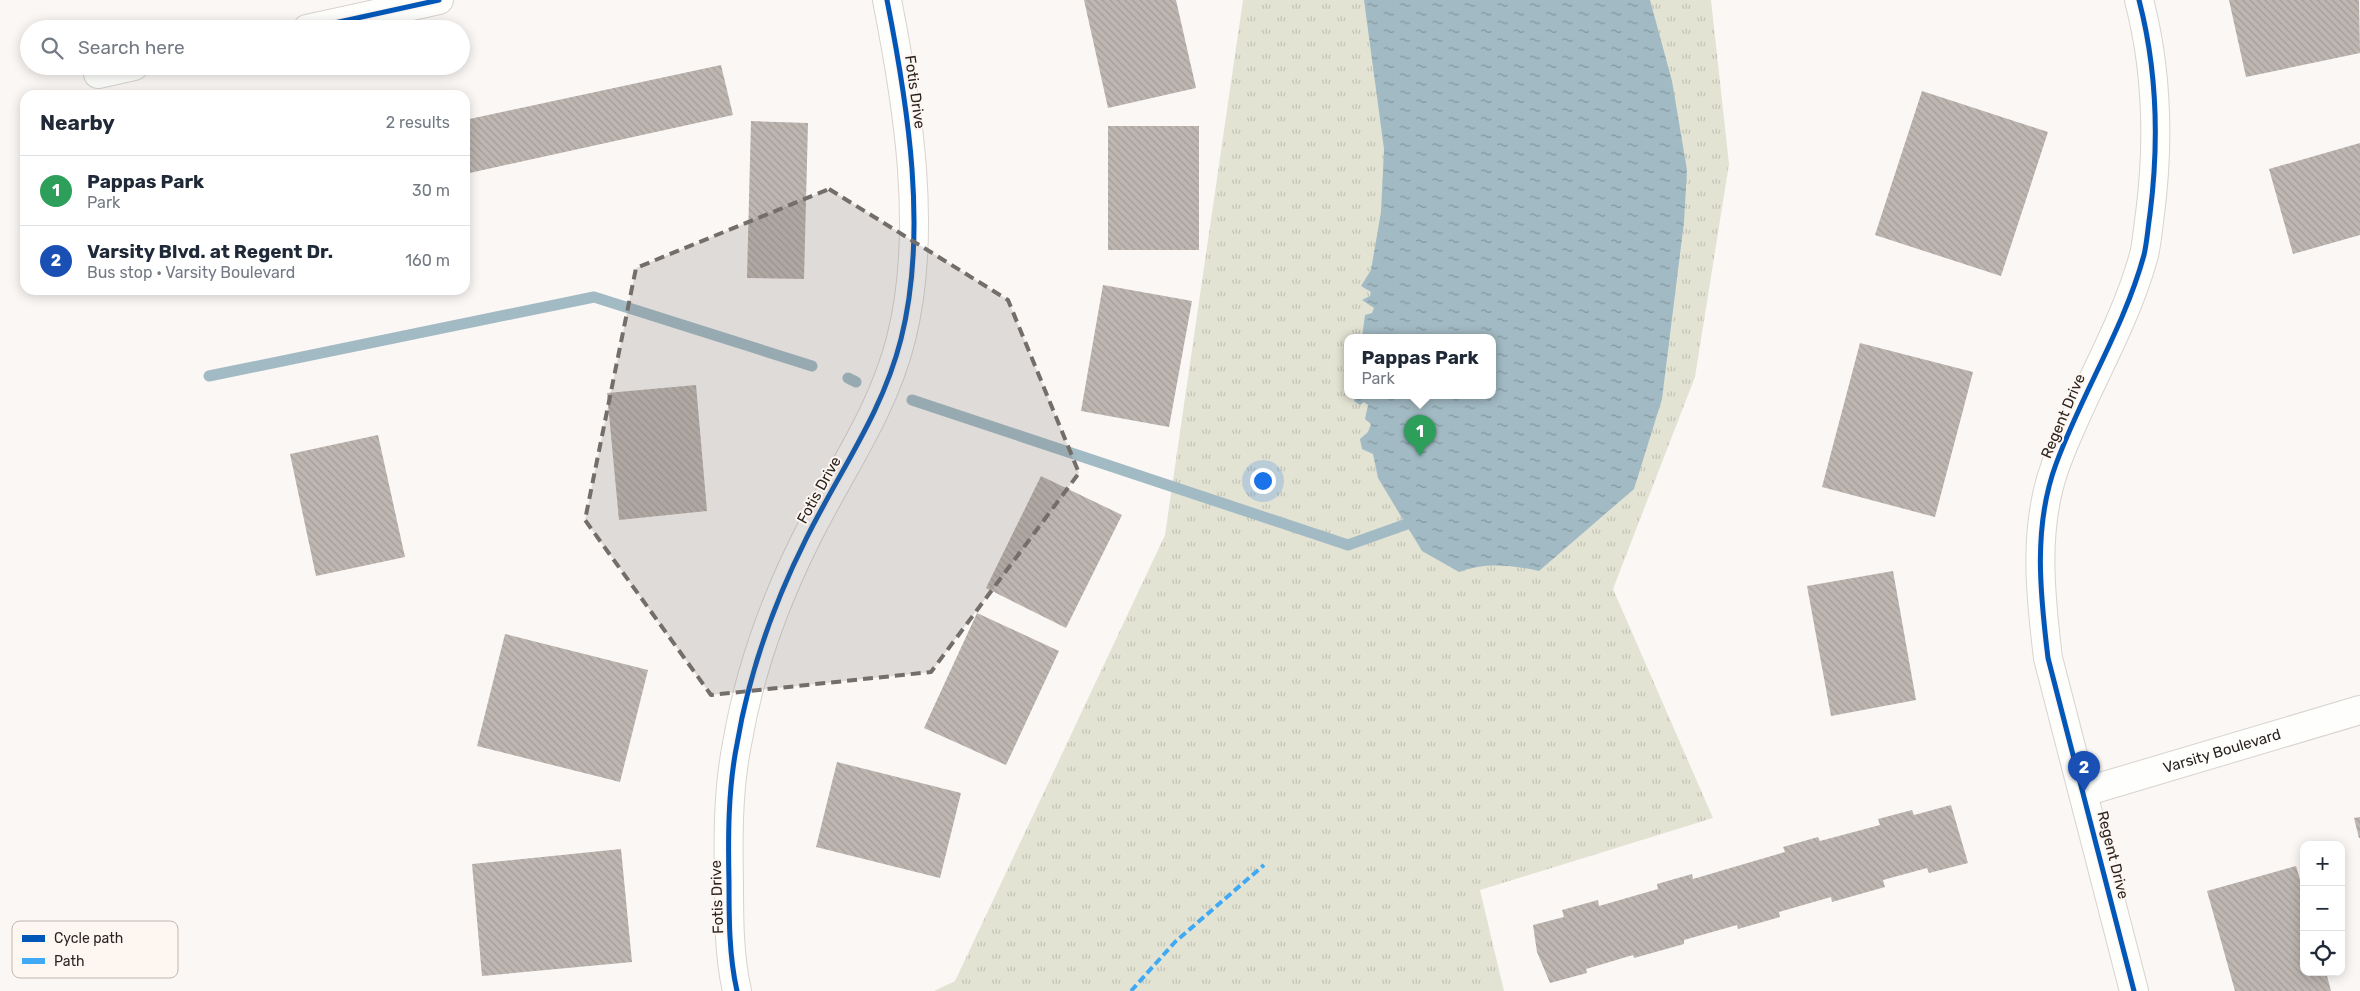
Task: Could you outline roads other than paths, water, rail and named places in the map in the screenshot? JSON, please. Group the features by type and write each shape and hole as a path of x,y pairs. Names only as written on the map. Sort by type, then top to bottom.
{"street":[{"path":"348,20 439,0"},
{"name":"Fotis Drive","path":"737,991 729,914 728,827 736,745 757,656 806,537 873,418 902,336 913,267 914,226 908,124 887,0"},
{"name":"Regent Drive","path":"2134,991 2048,658 2042,611 2040,543 2045,510 2056,465 2089,384 2128,306 2144,253 2153,191 2155,94 2139,0"},
{"name":"Varsity Boulevard","path":"2084,792 2360,710"}],"water":[{"path":"1364,0 1650,0 1672,81 1687,170 1684,222 1662,399 1634,489 1539,571 1518,567 1489,566 1459,572 1422,551 1378,478 1373,454 1362,449 1360,439 1368,432 1371,424 1365,419 1368,405 1364,402 1360,405 1354,401 1354,399 1496,399 1496,334 1362,334 1365,315 1372,313 1374,308 1362,300 1370,296 1371,292 1361,286 1371,270 1381,212 1384,149"}],"waterway":[{"path":"209,376 594,297 812,366"},
{"path":"848,378 856,382"},
{"path":"912,400 1348,545 1407,524"}],"place":[{"name":"Pappas Park","path":"1420,456"},
{"name":"Varsity Blvd. at Regent Dr.","path":"2084,792"}]}
